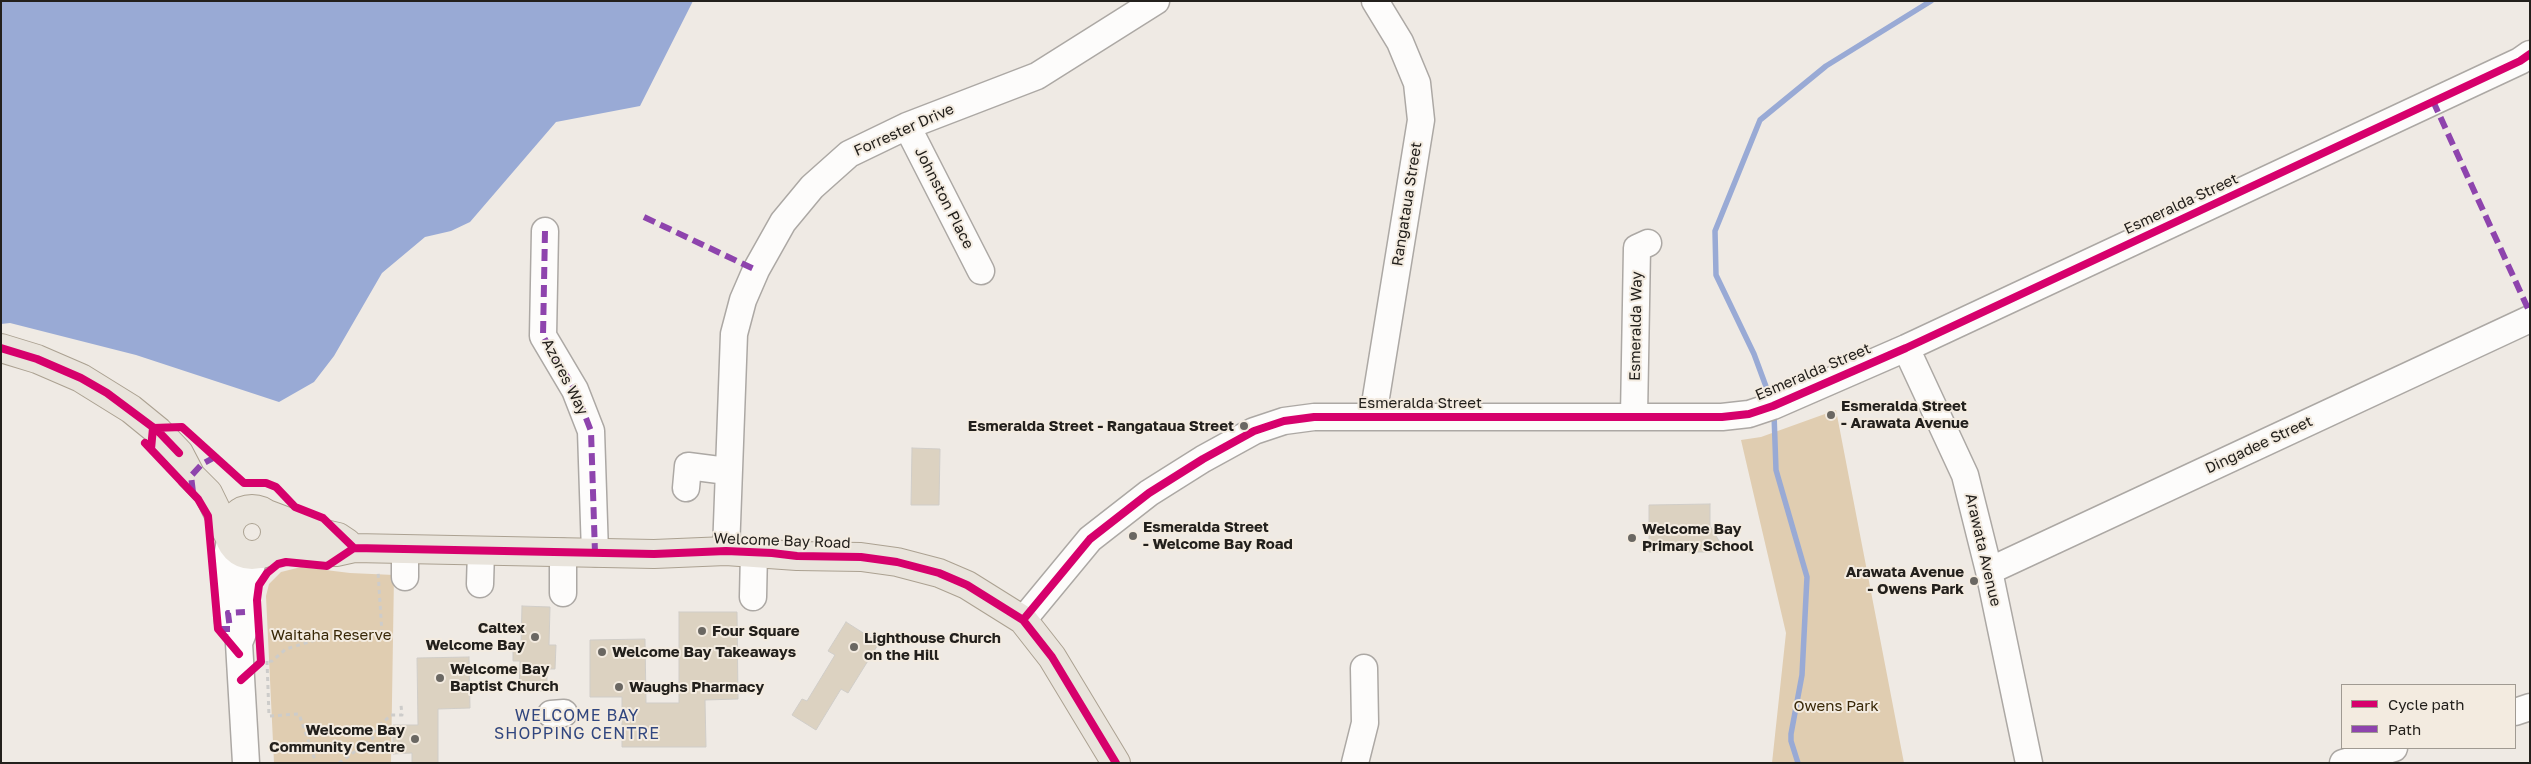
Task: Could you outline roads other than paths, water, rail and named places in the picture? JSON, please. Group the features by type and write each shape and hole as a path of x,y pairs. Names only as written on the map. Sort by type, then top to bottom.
{"main road":[{"name":"Welcome Bay Road","path":"1,348 38,359 82,378 131,409 158,431 179,453 191,476 208,494 229,537"},
{"name":"Welcome Bay Road","path":"179,453 202,464 255,512 312,531 338,537 354,548"},
{"path":"255,512 275,527 275,535 268,549 258,555 239,552 229,537 232,519 255,512"},
{"name":"Welcome Bay Road","path":"258,555 282,548 336,552 354,548 654,554 726,551 797,556 861,557 897,562 939,573 967,585 1023,620 1052,657 1116,763"}],"street":[{"name":"Forrester Drive","path":"726,551 727,471 734,334 743,300 756,270 783,222 812,187 849,154 907,126 1037,76 1156,1"},
{"name":"Rangataua Street","path":"1373,416 1421,120 1417,83 1400,42 1374,1"},
{"name":"Esmeralda Street","path":"1023,620 1090,539 1149,494 1203,459 1254,431 1284,421 1314,417 1722,417 1749,414 1773,406 1906,348 2512,65 2530,54"},
{"name":"Johnston Place","path":"907,126 981,271"},
{"name":"Azores Way","path":"544,231 543,336 575,390 591,431 595,553"},
{"name":"Esmeralda Way","path":"1634,416 1637,248 1648,243"},
{"name":"Dingadee Street","path":"1989,571 2530,318"},
{"name":"Arawata Avenue","path":"1906,348 1965,475 1989,571 2029,763"},
{"path":"686,488 688,466 727,471"},
{"path":"229,537 228,626 256,655"},
{"path":"405,550 405,577"},
{"path":"480,551 480,584"},
{"path":"563,552 563,594"},
{"path":"753,597 754,552"},
{"path":"246,763 241,680 256,655 246,625 246,588 258,555"},
{"path":"1355,763 1365,723 1364,668"},
{"path":"2516,712 2530,707"},
{"path":"2343,763 2391,749"}],"water":[{"path":"1,1 693,1 640,106 556,122 470,222 451,231 425,237 382,273 334,356 314,382 279,402 136,355 10,323 1,324"}],"waterway":[{"path":"1771,400 1754,354 1716,275 1715,231 1760,120 1826,66 1931,1"},
{"path":"1774,414 1776,470 1807,577 1802,675 1791,734 1791,741 1798,763"}],"place":[{"name":"Esmeralda Street - Arawata Avenue","path":"1831,415"},
{"name":"Esmeralda Street - Rangataua Street","path":"1244,426"},
{"name":"Esmeralda Street - Welcome Bay Road","path":"1133,536"},
{"name":"Welcome Bay Primary School","path":"1632,538"},
{"name":"Arawata Avenue - Owens Park","path":"1974,581"},
{"name":"Four Square","path":"702,631"},
{"name":"Caltex Welcome Bay","path":"535,637"},
{"name":"Lighthouse Church on the Hill","path":"854,647"},
{"name":"Welcome Bay Takeaways","path":"602,652"},
{"name":"Welcome Bay Baptist Church","path":"440,678"},
{"name":"Waughs Pharmacy","path":"619,687"},
{"name":"Welcome Bay Community Centre","path":"415,739"}],"district":[{"name":"WELCOME BAY SHOPPING CENTRE","path":"577,725"}],"park label":[{"name":"Waitaha Reserve","path":"331,635"},
{"name":"Owens Park","path":"1836,706"}]}
